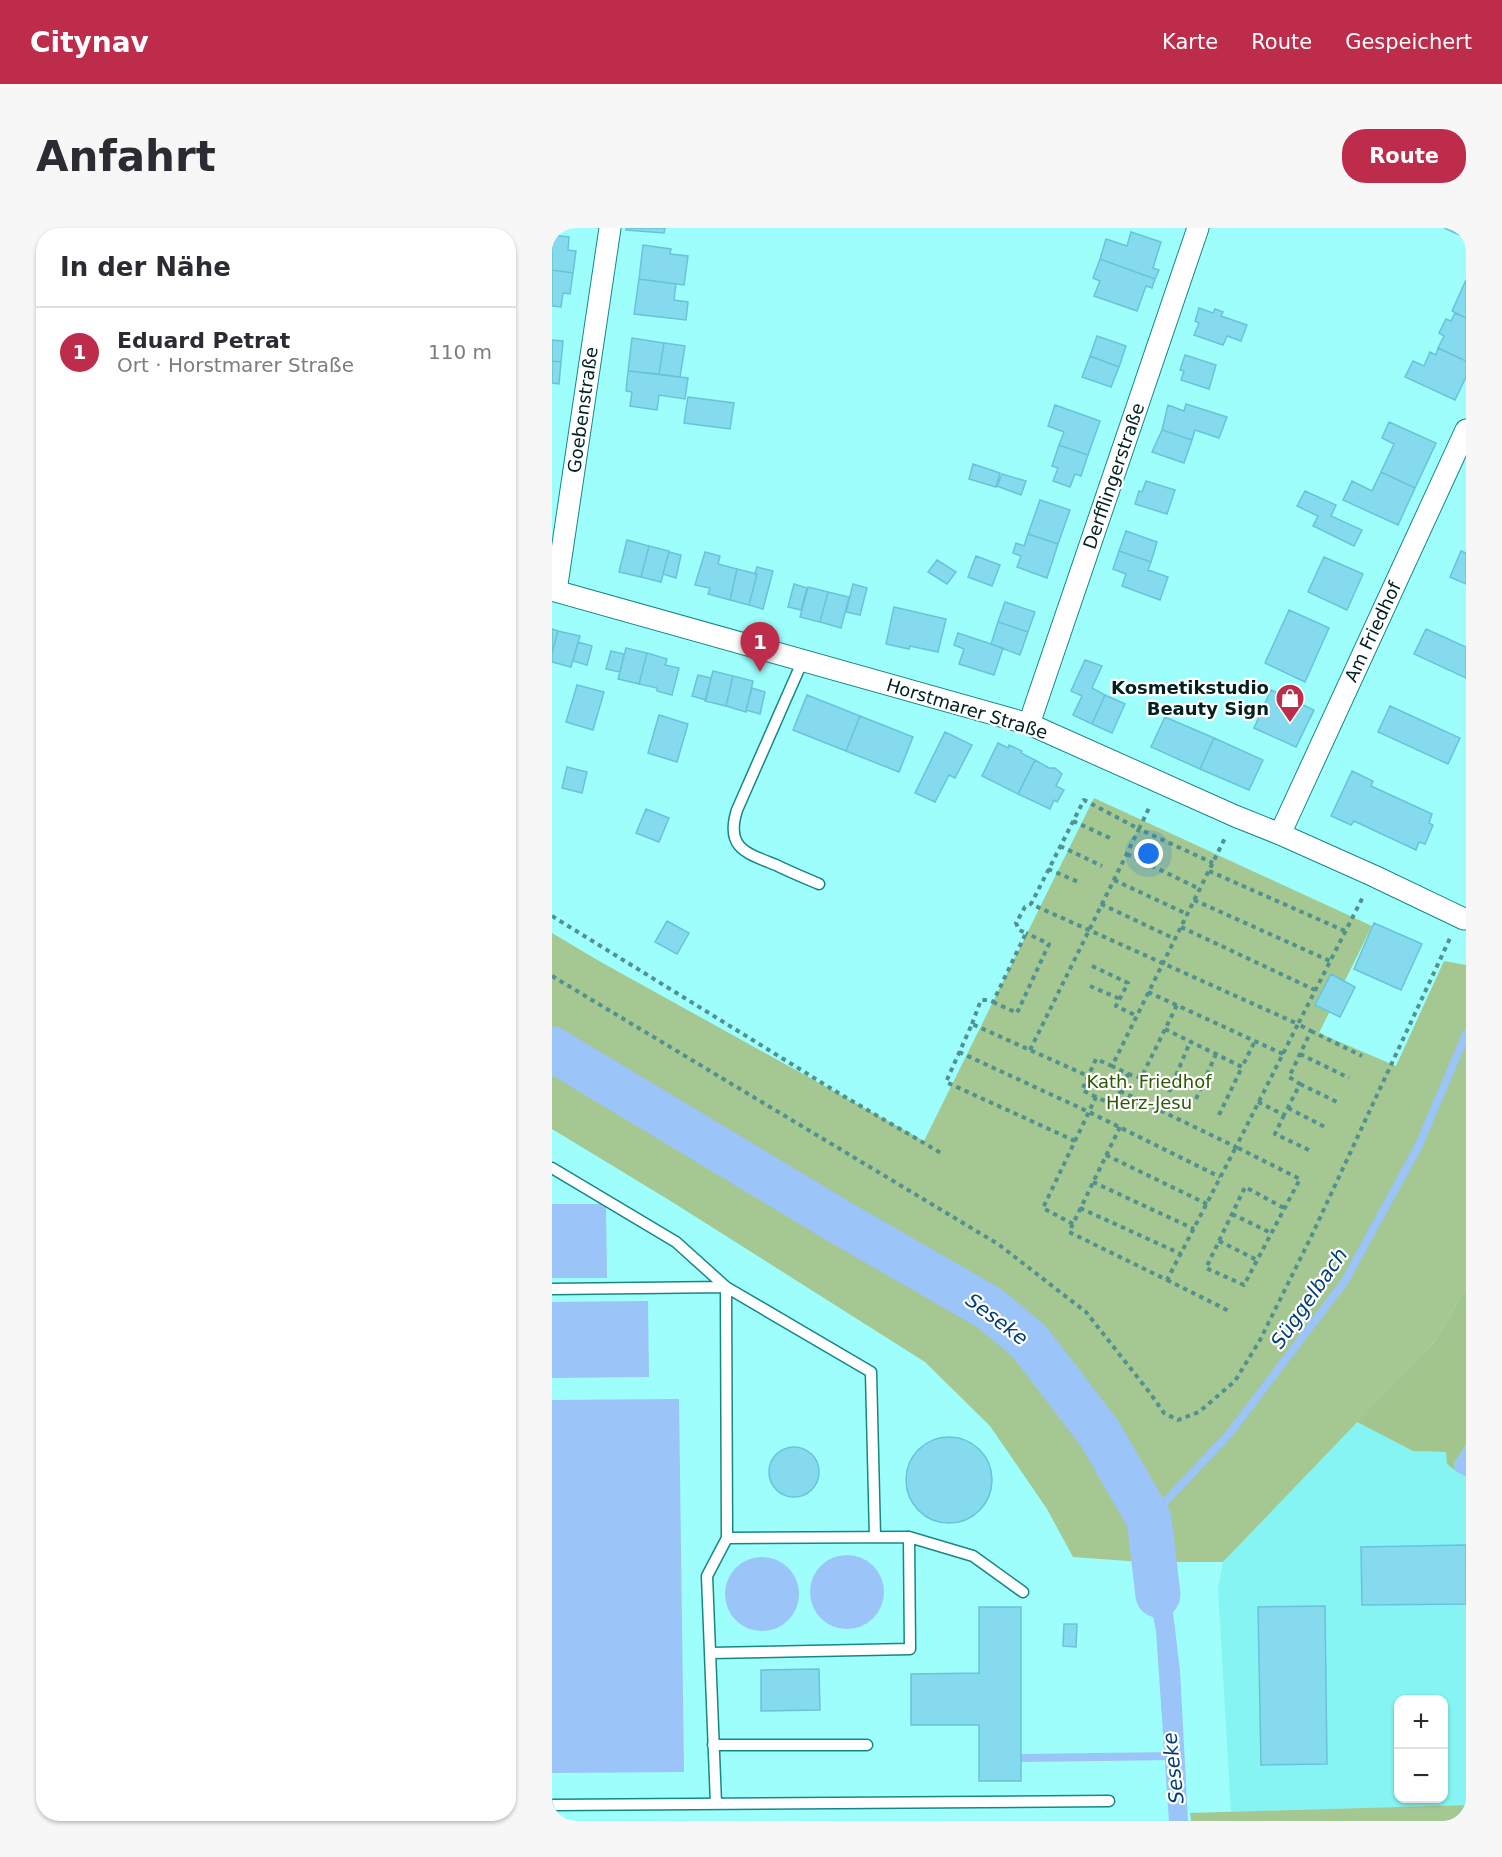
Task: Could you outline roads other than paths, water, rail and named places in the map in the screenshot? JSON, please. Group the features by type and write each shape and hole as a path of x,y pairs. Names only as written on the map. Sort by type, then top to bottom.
{"street":[{"name":"Goebenstraße","path":"554,591 609,228"},
{"name":"Derfflingerstraße","path":"1029,724 1198,228"},
{"name":"Am Friedhof","path":"1280,834 1466,430"},
{"name":"Horstmarer Straße","path":"554,591 1029,724 1374,876 1463,919"}],"lane":[{"path":"803,660 737,810 733,828 734,836 745,852 819,884"},
{"path":"552,1168 676,1242 726,1287 871,1372 875,1537"},
{"path":"552,1289 726,1287"},
{"path":"716,1804 707,1576 727,1538 726,1287"},
{"path":"727,1538 909,1536 973,1556 1023,1592"},
{"path":"710,1653 910,1649 909,1536"},
{"path":"713,1745 867,1745"},
{"path":"552,1805 1109,1801"}],"water":[{"path":"552,1204 606,1204 607,1278 552,1278"},
{"path":"648,1301 649,1377 552,1378 552,1302"},
{"path":"679,1399 684,1772 552,1773 552,1400"},
{"path":"1466,1445 1466,1477 1456,1471 1454,1463"},
{"path":"1133,1536 1164,1536 1180,1671 1188,1821 1169,1821 1156,1631 1142,1562"},
{"path":"840,1555 854,1555 868,1561 878,1571 884,1585 882,1606 868,1623 854,1629 840,1629 826,1623 816,1613 810,1599 810,1585 816,1571 826,1561"},
{"path":"762,1557 776,1560 788,1568 796,1580 799,1594 796,1608 788,1620 776,1628 762,1631 748,1628 736,1620 728,1608 725,1594 728,1580 736,1568 748,1560"}],"waterway":[{"name":"Süggelbach","path":"1149,1519 1229,1434 1345,1281 1419,1145 1466,1034"},
{"name":"Seseke","path":"552,1049 838,1221 989,1308 1029,1341 1100,1434 1149,1519 1158,1595"},
{"path":"1021,1758 1173,1756"}],"place":[{"name":"Eduard Petrat","path":"760,672"},
{"name":"Kosmetikstudio Beauty Sign","path":"1290,724"}],"park label":[{"name":"Kath. Friedhof Herz-Jesu","path":"1149,1092"}]}
